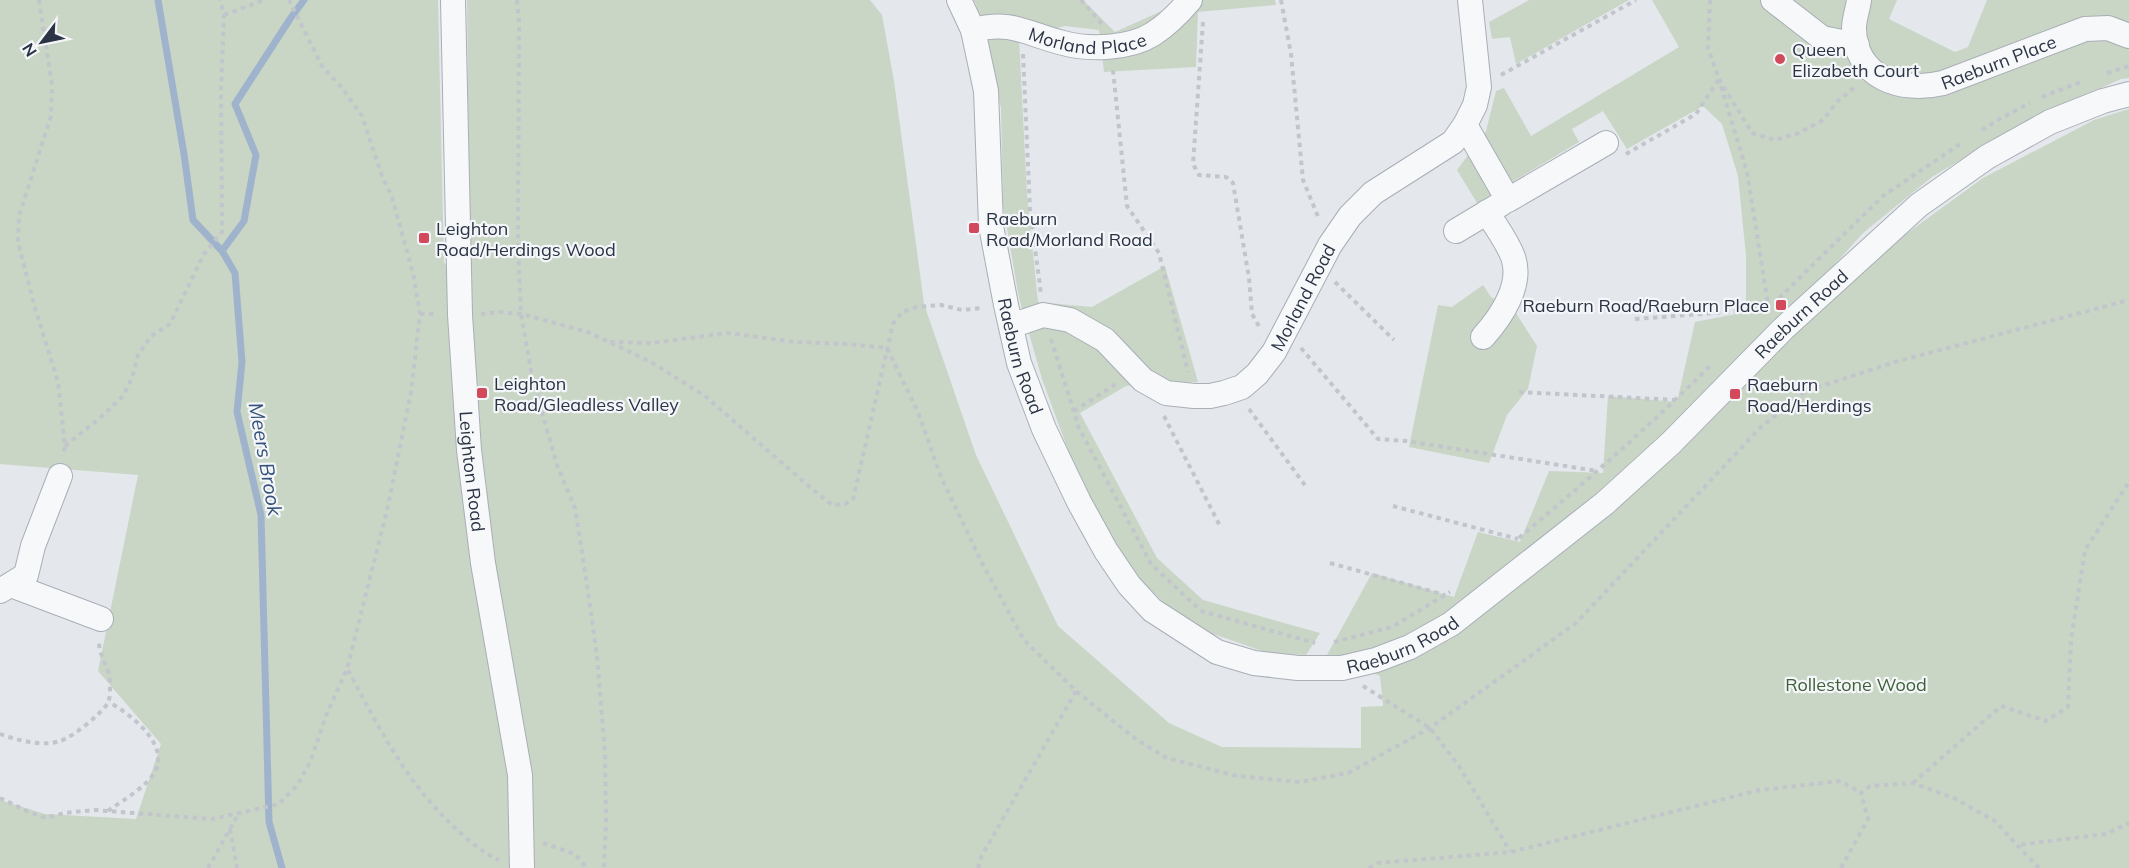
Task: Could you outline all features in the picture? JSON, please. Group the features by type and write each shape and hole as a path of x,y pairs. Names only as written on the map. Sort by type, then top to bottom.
{"street":[{"name":"Leighton Road","path":"453,0 460,315 469,450 483,563 520,775 523,839 514,866"},
{"name":"Raeburn Road","path":"959,0 973,30 986,91 991,226 1019,363 1044,429 1079,502 1106,551 1129,585 1152,610 1217,652 1254,663 1298,668 1341,668 1376,660 1410,647 1451,624 1605,503 1671,443 1783,329 1919,205 1987,157 2050,122 2129,93"},
{"name":"Morland Road","path":"1043,315 1070,320 1088,329 1105,340 1143,380 1166,393 1194,396 1224,393 1242,387 1257,374 1274,352 1318,266 1350,216 1373,193 1452,141 1465,125 1475,105 1479,87 1470,0"},
{"path":"1773,0 1822,38 1857,45"},
{"path":"1859,0 1854,27 1857,45 1862,59 1876,76"},
{"name":"Morland Place","path":"973,30 990,26 1022,28 1063,43 1093,48 1120,46 1151,36 1175,17 1197,8"},
{"name":"Raeburn Place","path":"1876,76 1904,86 1926,87 1943,83 2085,29 2108,28 2129,36"},
{"path":"1465,125 1508,200"},
{"path":"1456,231 1606,142"},
{"path":"1483,337 1496,323 1506,306 1513,287 1515,272 1514,259 1487,212"},
{"path":"1008,315 1043,315"},
{"path":"5,588 26,575 33,546 60,476"},
{"path":"5,588 101,619"}],"path":[{"path":"39,0 52,85 51,116 19,216 18,242 58,382 65,446 60,476"},
{"path":"65,446 123,396 132,378 138,355 152,336 170,324 204,254 222,232 221,90 224,15 220,0"},
{"path":"224,15 264,0"},
{"path":"0,798 46,818 64,813 94,810 212,819 279,804 298,784 311,760 327,713 347,669 388,506 411,392 420,314 413,273 392,197 382,176 362,116 342,88 322,66 289,0"},
{"path":"517,0 519,22 518,248 521,314 533,381 557,465 575,508 586,578 597,656 605,753 606,818 603,868"},
{"path":"1281,0 1291,54 1303,180 1330,245"},
{"path":"1479,87 1636,0"},
{"path":"1710,0 1708,48 1747,172 1768,309 1783,329"},
{"path":"1197,8 1201,25 1193,164 1199,175 1226,177 1233,183 1249,278 1252,315 1274,352"},
{"path":"1022,28 1030,210 1043,315 1079,428 1151,564 1201,611 1319,644"},
{"path":"1110,46 1127,206 1159,253 1194,396"},
{"path":"2099,76 2129,66"},
{"path":"1719,80 1752,133 1776,141 1799,134 1823,120 1857,85 1876,76"},
{"path":"2040,99 2089,79"},
{"path":"1606,142 1615,160 1696,114 1719,80"},
{"path":"1976,134 2031,103"},
{"path":"1759,317 1883,196 1967,140"},
{"path":"1318,266 1394,340"},
{"path":"887,348 918,412 941,477 983,565 1024,640 1076,691 1137,740 1167,758 1237,776 1300,782 1348,773 1430,728 1576,622 1761,428 1806,392 1895,362 2129,300"},
{"path":"521,314 588,332 651,362 705,396 832,505 844,504 853,499 893,324 902,312 917,307 941,305 962,310 1008,315"},
{"path":"1635,319 1768,309"},
{"path":"1285,329 1378,439 1407,441 1598,471"},
{"path":"610,342 652,343 728,333 795,342 887,348"},
{"path":"1509,546 1598,471 1718,358"},
{"path":"1074,411 1135,372"},
{"path":"1235,390 1307,488"},
{"path":"1519,392 1676,400"},
{"path":"1166,393 1159,406 1221,528"},
{"path":"1913,783 2001,706 2046,722 2068,707 2071,640 2085,550 2129,482"},
{"path":"1393,506 1518,539"},
{"path":"1330,563 1446,595"},
{"path":"1327,643 1343,641 1392,627 1455,588"},
{"path":"1438,631 1446,595"},
{"path":"0,735 36,742 60,741 96,716 109,702 111,681 98,649 101,619"},
{"path":"1341,668 1367,689 1430,728 1460,766 1511,852"},
{"path":"347,669 381,732 409,777 435,809 467,839 494,858 514,866"},
{"path":"978,868 981,857 1076,691"},
{"path":"108,812 138,789 154,773 159,759 155,744 135,719 109,702"},
{"path":"1369,868 1378,863 1511,852 1760,790 1841,781 1861,793 1868,819 1841,868"},
{"path":"1861,793 1870,786 1913,783 1954,798 1995,821 2038,868"},
{"path":"208,868 240,813"},
{"path":"2017,845 2106,834 2129,823"},
{"path":"230,829 237,868"},
{"path":"523,839 575,854 587,868"}],"green space":[{"name":"Rollestone Wood","path":"0,0 438,0 444,263 470,276 467,0 870,0 882,15 894,81 924,304 976,455 1058,626 1169,723 1222,747 1361,748 1361,707 1383,706 1380,676 1327,655 1372,573 1454,597 1478,532 1520,542 1549,471 1603,473 1608,396 1677,402 1695,322 1746,312 1746,256 1738,176 1722,124 1703,106 1627,149 1603,111 1572,129 1579,142 1477,203 1457,170 1486,131 1496,91 1504,88 1531,136 1679,47 1652,0 1897,0 1889,19 1955,52 1968,47 1987,0 2129,0 2129,78 2121,79 2020,124 1932,177 1863,233 1827,273 1895,242 1983,178 2094,120 2129,109 2129,868 0,868 0,800 45,814 136,819 161,744 98,671 138,475 0,464"},
{"path":"973,0 1083,0 1115,32 1186,0 1275,0 1276,5 1198,12 1196,67 1104,72 1099,30 1065,26 1019,38 1027,195 1038,302 1092,307 1165,266 1198,382 1126,386 1080,413 1157,558 1203,600 1320,633 1306,655 1268,653 1199,629 1168,607 1142,581 1119,551 1075,469 1042,379 1019,298 1003,205 1001,108 976,4"},
{"path":"1529,0 1629,0 1516,64 1510,37 1492,39 1489,22"},
{"path":"1483,285 1491,297 1514,310 1537,346 1528,389 1507,415 1489,463 1409,447 1438,305 1452,307"}],"waterway":[{"name":"Meers Brook","path":"158,0 193,220 222,251 235,273 242,362 237,412 261,515 269,822 282,868"},
{"path":"222,251 244,221 256,155 235,104 304,0"}],"place":[{"name":"Queen Elizabeth Court","path":"1780,59"},
{"name":"Raeburn Road/Morland Road","path":"974,228"},
{"name":"Leighton Road/Herdings Wood","path":"424,238"},
{"name":"Raeburn Road/Raeburn Place","path":"1781,305"},
{"name":"Leighton Road/Gleadless Valley","path":"482,393"},
{"name":"Raeburn Road/Herdings","path":"1735,394"}]}
